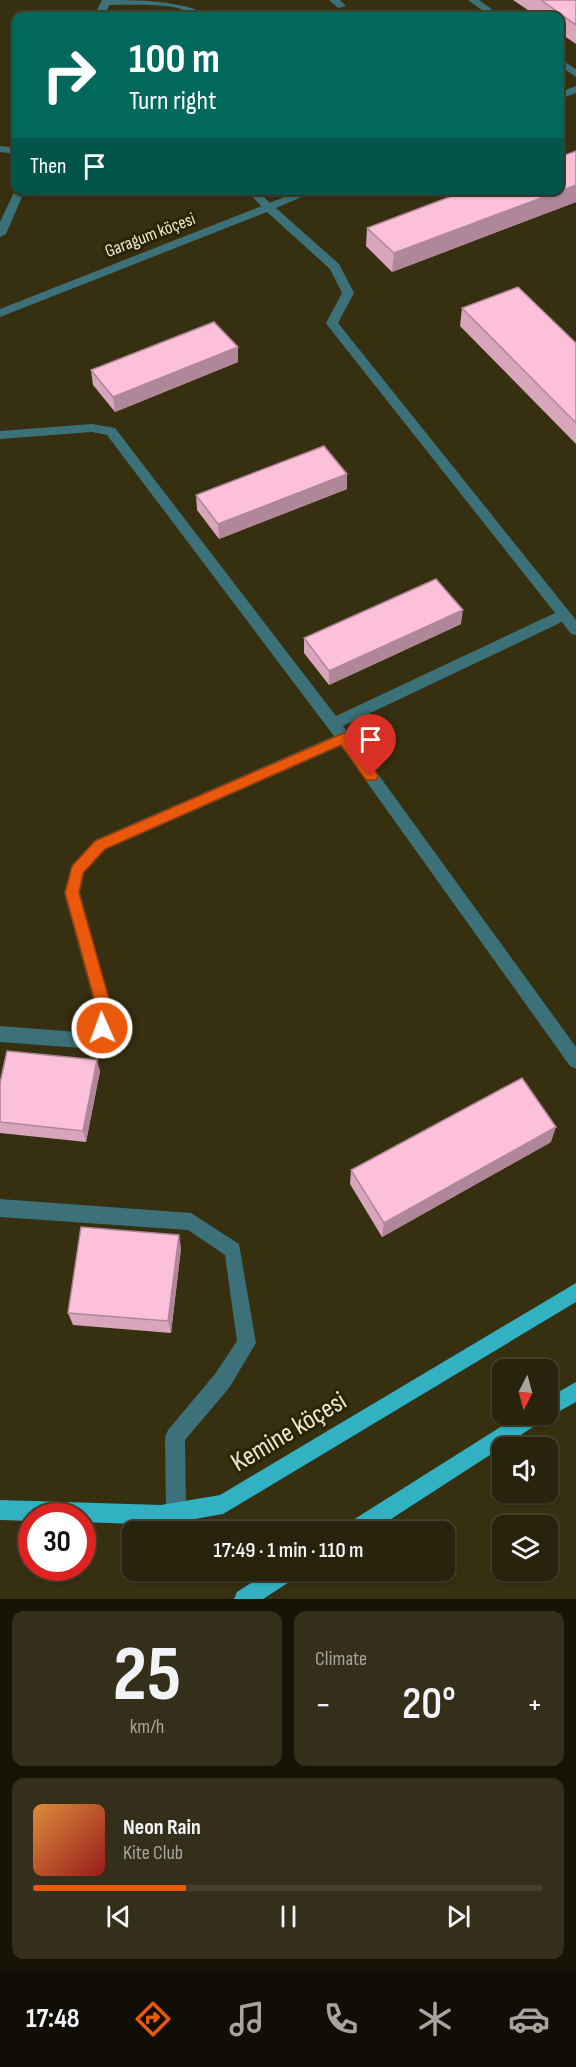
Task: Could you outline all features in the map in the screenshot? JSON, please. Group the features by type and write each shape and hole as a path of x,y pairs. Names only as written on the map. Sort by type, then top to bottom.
{"main road":[{"name":"Kemine köçesi","path":"0,1510 161,1515 223,1504 576,1292"},
{"path":"558,1403 576,1391"},
{"path":"369,1521 522,1425"},
{"path":"244,1599 273,1581"}],"street":[{"path":"473,0 490,12"},
{"path":"0,234 18,195"},
{"name":"Garagum köçesi","path":"0,313 301,195"},
{"path":"269,208 335,267 348,293 332,323 576,630"},
{"path":"0,435 92,428 111,431 344,738 576,1061"},
{"path":"333,724 563,615"},
{"path":"0,1034 94,1041 102,1028 105,1013 72,893 77,870 100,845 344,738"},
{"path":"0,1208 191,1222 233,1250 247,1343 222,1381 176,1437 176,1512"}],"lane":[{"path":"106,1 180,4 199,12"},
{"path":"255,195 269,208"}],"building":[{"path":"541,0 576,0 576,25 564,16 564,12 558,12"},
{"path":"576,151 576,185 564,189 564,156"},
{"path":"455,195 549,195 394,253 367,228"},
{"path":"518,287 576,343 576,423 462,308"},
{"path":"214,322 238,347 113,397 91,370"},
{"path":"324,446 347,474 218,524 196,495"},
{"path":"436,579 463,610 329,671 304,638"},
{"path":"7,1051 97,1060 83,1131 0,1122 0,1083"},
{"path":"522,1078 556,1127 384,1223 351,1170"},
{"path":"81,1227 179,1235 168,1321 68,1313"}],"route":[{"path":"102,1028 105,1013 72,893 77,870 100,845 344,738 371,776"}]}
